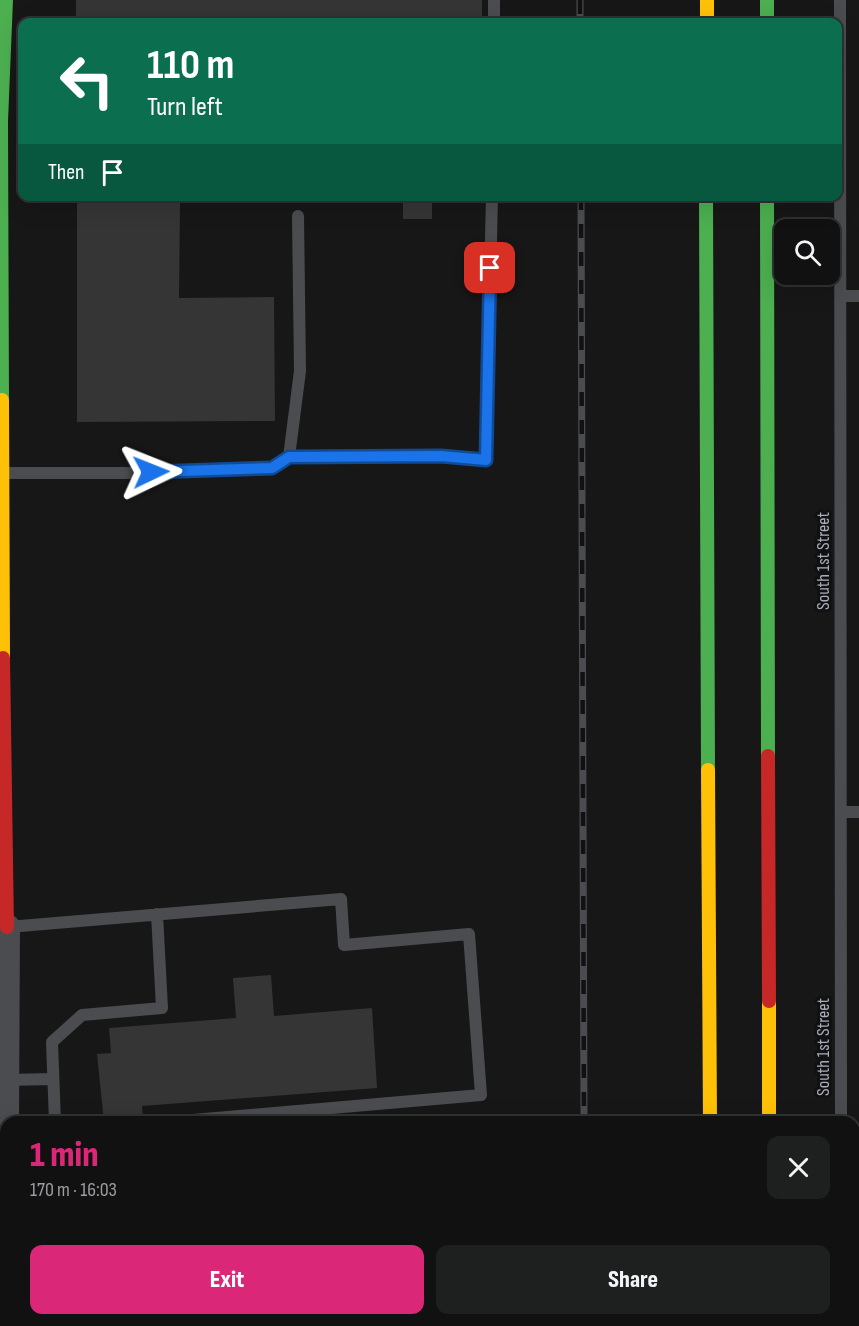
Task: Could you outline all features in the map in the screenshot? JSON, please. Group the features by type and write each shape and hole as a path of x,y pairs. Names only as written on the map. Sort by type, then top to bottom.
{"main road":[{"path":"3,927 1,121 6,0"},
{"path":"706,18 707,0"},
{"path":"767,0 767,18"},
{"path":"706,201 710,1116"},
{"path":"767,201 769,1116"}],"street":[{"path":"3,927 6,1116"}],"lane":[{"path":"494,0 494,18"},
{"name":"South 1st Street","path":"840,0 840,18"},
{"path":"3,473 130,473 272,468 289,457 441,456 486,460 492,201"},
{"name":"South 1st Street","path":"840,201 841,1116"},
{"path":"289,457 300,371 298,216"},
{"path":"841,296 859,296"},
{"path":"841,812 859,812"},
{"path":"3,927 341,899 344,945 469,934 481,1095 239,1116"},
{"path":"55,1116 52,1042 82,1015 162,1008 157,914"},
{"path":"6,1080 53,1079"}],"building":[{"path":"76,0 482,0 482,18 76,18"},
{"path":"77,201 180,202 179,298 274,297 275,421 77,422"},
{"path":"403,201 432,201 432,219 403,219"},
{"path":"271,975 274,1016 372,1008 377,1088 142,1106 143,1116 103,1116 97,1054 111,1053 109,1028 236,1018 233,978"}],"railway":[{"path":"580,0 580,18"},
{"path":"581,201 584,1116"}],"traffic: fast":[{"path":"2,400 1,121 6,0"},
{"path":"767,0 767,18"},
{"path":"706,201 708,770"},
{"path":"767,201 768,756"}],"traffic: slow":[{"path":"707,0 707,18"},
{"path":"2,400 3,658"},
{"path":"708,770 710,1116"},
{"path":"769,1001 769,1116"}],"traffic: jam":[{"path":"3,658 7,927"},
{"path":"768,756 769,1001"}],"route":[{"path":"151,472 272,468 289,457 441,456 486,460 490,268"}]}
